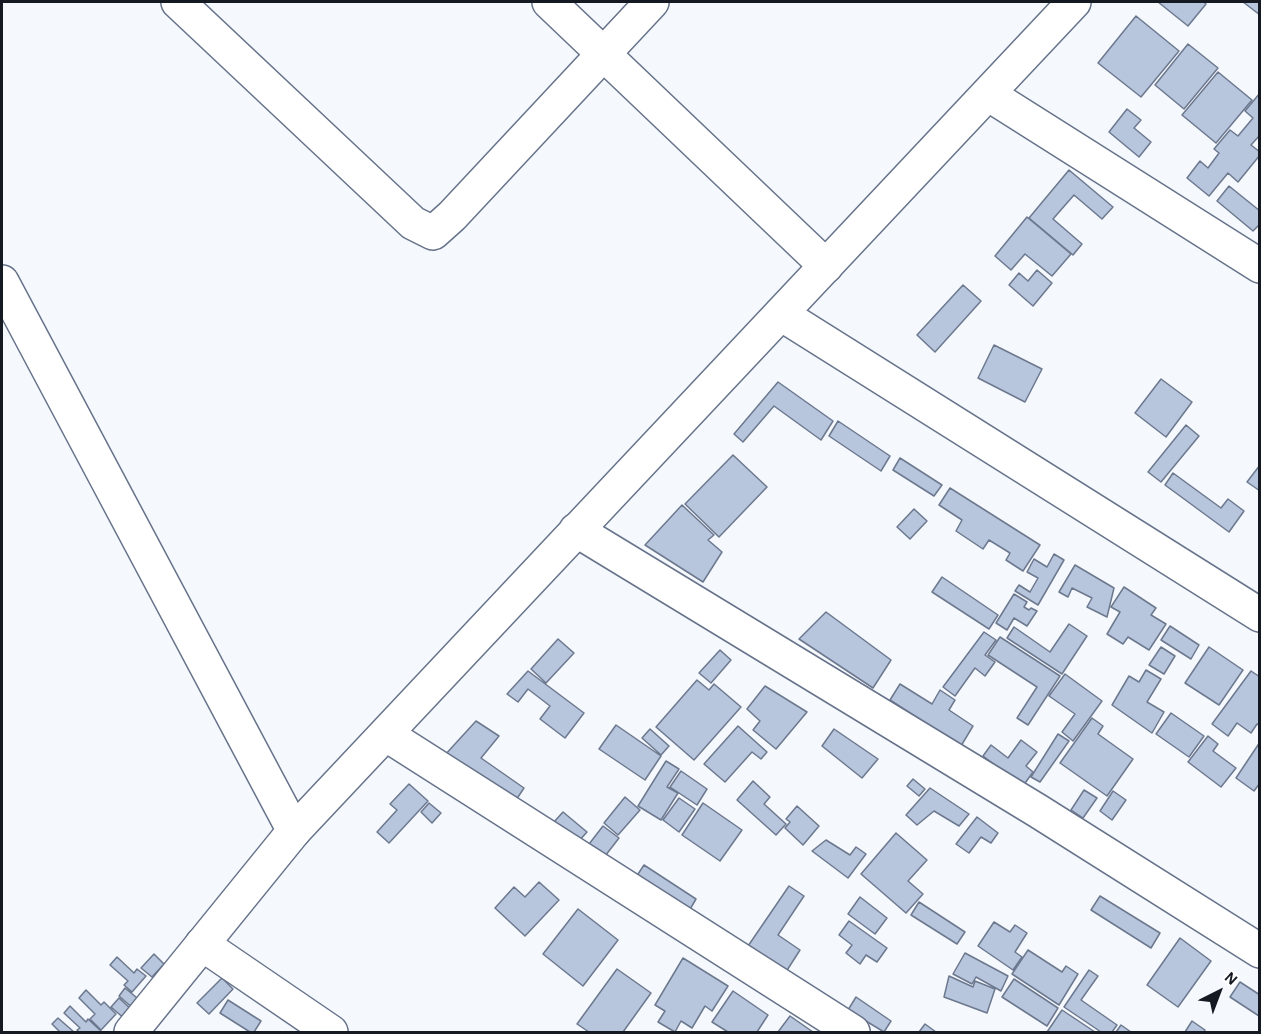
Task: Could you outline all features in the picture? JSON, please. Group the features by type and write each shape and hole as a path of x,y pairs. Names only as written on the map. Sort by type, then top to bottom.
{"street":[{"path":"178,2 413,223 433,233 452,216 652,2"},
{"path":"549,2 605,52 826,266"},
{"path":"131,1032 294,831 387,735 576,530 1074,2"},
{"path":"988,94 1260,266"},
{"path":"2,282 294,831"},
{"path":"781,314 1260,615"},
{"path":"576,530 1038,811 1260,951"},
{"path":"387,735 853,1032"},
{"path":"202,944 331,1032"}],"building":[{"path":"1158,2 1204,2 1206,4 1188,26"},
{"path":"1243,2 1260,2 1260,15"},
{"path":"1136,16 1179,51 1141,97 1098,63"},
{"path":"1188,44 1218,68 1184,109 1155,85"},
{"path":"1218,72 1252,100 1216,143 1182,115"},
{"path":"1260,93 1260,135 1251,145 1260,152 1260,155 1238,182 1228,173 1209,196 1187,178 1200,161 1208,168 1219,153 1214,149 1230,130 1238,136 1253,118 1245,111"},
{"path":"1127,109 1141,120 1134,128 1151,142 1139,157 1109,132"},
{"path":"1069,170 1113,207 1102,219 1074,195 1053,219 1082,244 1073,255 1029,218"},
{"path":"1229,186 1260,211 1260,224 1253,231 1217,201"},
{"path":"1027,217 1071,254 1052,276 1025,254 1011,270 995,256"},
{"path":"1037,270 1052,283 1033,306 1009,285 1019,273 1028,281"},
{"path":"963,285 981,301 935,352 917,335"},
{"path":"994,345 1042,369 1025,402 978,378"},
{"path":"1161,379 1192,402 1166,437 1135,413"},
{"path":"778,382 833,421 821,440 774,406 743,442 734,434"},
{"path":"838,421 890,456 881,471 829,436"},
{"path":"1186,425 1199,436 1161,482 1148,472"},
{"path":"733,455 767,487 719,537 685,504"},
{"path":"900,458 942,485 934,496 893,470"},
{"path":"1260,465 1260,491 1247,482"},
{"path":"1173,473 1221,508 1228,499 1244,511 1229,532 1165,485"},
{"path":"950,488 1040,545 1023,571 1006,560 1010,553 989,540 983,549 956,531 962,520 939,505"},
{"path":"682,505 714,535 708,540 722,552 703,582 645,545"},
{"path":"914,509 927,521 910,539 897,527"},
{"path":"1054,554 1064,560 1038,605 1015,591 1019,585 1030,592 1038,578 1027,572 1034,559 1047,567"},
{"path":"1075,565 1114,588 1107,617 1087,607 1092,598 1072,588 1068,597 1059,592"},
{"path":"942,577 998,615 989,629 932,592"},
{"path":"1124,587 1156,608 1151,615 1166,624 1149,650 1128,637 1123,644 1107,634 1120,612 1111,607"},
{"path":"1014,594 1027,602 1024,607 1037,611 1027,626 1014,618 1007,630 996,623"},
{"path":"826,612 891,660 873,688 799,639"},
{"path":"1069,624 1087,636 1062,674 1007,638 1014,627 1050,652"},
{"path":"1170,626 1199,645 1191,659 1161,640"},
{"path":"984,632 996,640 985,655 995,662 985,676 975,668 955,696 943,687"},
{"path":"1000,637 1060,676 1028,725 1017,718 1037,687 988,655"},
{"path":"558,639 574,653 546,683 531,669"},
{"path":"1161,647 1175,656 1164,674 1149,665"},
{"path":"1209,647 1243,670 1219,705 1185,683"},
{"path":"720,650 731,660 711,683 699,673"},
{"path":"1146,670 1161,679 1147,702 1164,712 1152,733 1112,705 1129,676 1139,682"},
{"path":"528,671 584,713 565,738 540,719 550,706 528,689 518,702 507,694"},
{"path":"1251,671 1260,677 1260,725 1257,724 1251,733 1237,723 1228,736 1212,724"},
{"path":"1065,674 1102,701 1073,741 1062,732 1075,714 1049,696"},
{"path":"697,680 709,690 714,684 741,707 694,760 656,727"},
{"path":"900,684 932,704 940,690 955,700 949,710 973,726 961,746 890,700"},
{"path":"765,686 807,712 776,749 753,730 760,721 747,709"},
{"path":"1171,713 1204,736 1189,757 1156,734"},
{"path":"1092,718 1103,726 1098,734 1133,759 1107,796 1060,763"},
{"path":"476,721 499,736 481,758 524,788 514,803 444,756"},
{"path":"616,725 661,756 645,780 599,749"},
{"path":"738,726 767,752 761,759 752,752 725,782 704,764"},
{"path":"650,729 669,746 661,755 642,738"},
{"path":"834,729 878,759 862,778 822,746"},
{"path":"1058,734 1069,741 1040,782 1031,777"},
{"path":"1208,736 1218,744 1213,751 1236,768 1221,787 1188,762"},
{"path":"1021,740 1037,752 1026,766 1033,772 1023,786 983,756 991,745 1008,758"},
{"path":"1260,742 1260,783 1254,791 1236,778"},
{"path":"666,761 679,769 667,787 678,793 661,820 638,806"},
{"path":"681,771 707,789 697,805 670,787"},
{"path":"913,779 925,789 919,796 907,786"},
{"path":"753,781 770,797 764,804 786,824 776,835 737,800"},
{"path":"409,784 428,801 389,843 377,832 397,810 390,804"},
{"path":"930,788 969,814 959,826 934,811 917,825 906,815"},
{"path":"1084,790 1097,798 1083,818 1071,810"},
{"path":"1113,791 1126,800 1112,820 1100,811"},
{"path":"625,797 640,810 618,835 604,823"},
{"path":"679,798 695,809 679,832 663,820"},
{"path":"429,803 441,813 432,823 421,812"},
{"path":"703,803 742,830 720,861 682,835"},
{"path":"797,806 819,826 803,845 785,828 790,822 786,819"},
{"path":"563,812 587,832 577,843 553,823"},
{"path":"977,817 998,833 991,843 981,837 969,853 956,844"},
{"path":"603,826 619,838 602,860 586,848"},
{"path":"896,833 927,860 908,881 923,894 906,913 861,874"},
{"path":"826,840 850,855 856,847 866,854 848,878 812,851"},
{"path":"644,865 696,899 689,911 636,877"},
{"path":"539,882 559,900 525,936 495,908 514,887 525,897"},
{"path":"789,886 804,896 778,935 800,950 784,975 746,949"},
{"path":"1100,896 1160,933 1151,948 1091,910"},
{"path":"860,897 887,918 875,934 848,914"},
{"path":"919,902 965,932 957,944 911,915"},
{"path":"578,909 618,940 583,986 543,954"},
{"path":"849,921 887,948 877,962 866,955 860,964 846,953 852,945 839,935"},
{"path":"994,922 1010,932 1015,925 1027,933 1015,952 1022,957 1013,970 978,946"},
{"path":"1180,938 1211,961 1178,1007 1147,985"},
{"path":"1028,950 1062,972 1066,966 1078,974 1059,1005 1012,974"},
{"path":"965,953 1008,976 1001,991 976,977 972,984 953,974"},
{"path":"154,954 164,964 152,977 141,968"},
{"path":"117,957 134,973 137,969 146,976 132,992 124,985 128,981 110,965"},
{"path":"683,958 728,986 712,1011 705,1006 692,1028 681,1021 675,1032 658,1022 665,1011 655,1005"},
{"path":"617,969 651,993 623,1032 589,1032 577,1024"},
{"path":"1089,970 1098,976 1081,1000 1117,1025 1112,1032 1101,1032 1064,1007"},
{"path":"949,976 973,987 975,981 995,989 987,1013 944,997"},
{"path":"222,978 233,989 209,1014 197,1003"},
{"path":"1014,979 1058,1008 1047,1026 1002,997"},
{"path":"1240,982 1260,995 1259,1016 1230,997"},
{"path":"125,988 142,1002 135,1010 119,996"},
{"path":"86,990 101,1005 104,1002 116,1014 101,1030 90,1019 95,1014 79,998"},
{"path":"733,991 768,1015 757,1032 728,1032 712,1022"},
{"path":"856,997 891,1021 884,1032 848,1010"},
{"path":"119,998 133,1011 126,1020 111,1007"},
{"path":"228,1000 261,1021 254,1032 250,1032 220,1013"},
{"path":"70,1006 86,1022 88,1019 102,1032 79,1032 77,1030 80,1028 64,1013"},
{"path":"1062,1010 1095,1032 1047,1032"},
{"path":"790,1016 813,1032 778,1032"},
{"path":"58,1018 74,1032 60,1032 52,1024"},
{"path":"1192,1021 1205,1030 1204,1032 1185,1032"},
{"path":"925,1024 936,1032 919,1032"},
{"path":"1121,1025 1131,1032 1116,1032"}]}
